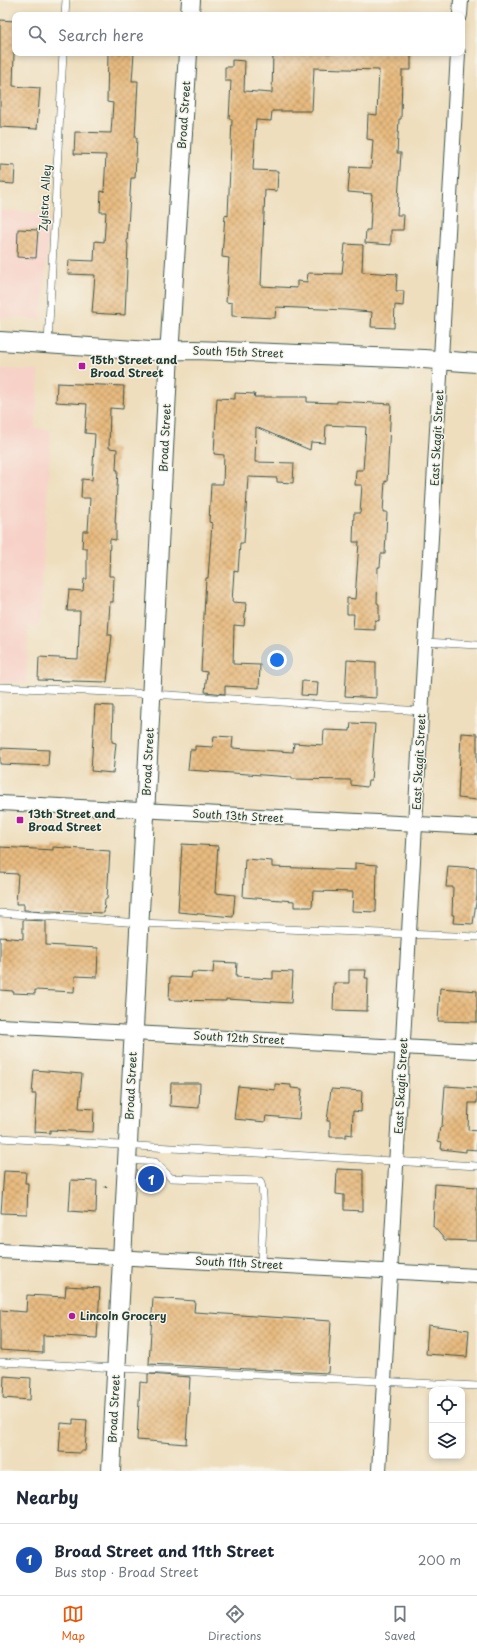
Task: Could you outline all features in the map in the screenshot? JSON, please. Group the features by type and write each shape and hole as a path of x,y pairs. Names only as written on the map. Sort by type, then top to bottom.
{"street":[{"path":"190,12 191,0"},
{"path":"460,12 461,0"},
{"name":"Broad Street","path":"111,1471 169,350 188,56"},
{"name":"East Skagit Street","path":"379,1471 458,56"},
{"name":"South 15th Street","path":"0,341 169,350 477,363"},
{"name":"South 13th Street","path":"0,803 146,812 477,827"},
{"name":"South 12th Street","path":"0,1026 477,1051"},
{"name":"South 11th Street","path":"0,1251 477,1276"}],"lane":[{"path":"65,12 66,0"},
{"name":"Zylstra Alley","path":"48,344 64,56"},
{"path":"426,642 477,645"},
{"path":"0,687 152,694 422,711"},
{"path":"0,913 140,923 477,937"},
{"path":"0,1138 128,1153 477,1166"},
{"path":"128,1153 155,1162 171,1178 260,1181 263,1200 261,1265"},
{"path":"0,1362 477,1386"}],"shaded area":[{"path":"0,211 50,214 42,319 0,317"},
{"path":"0,369 39,371 35,429 51,430 39,627 28,626 26,683 0,682"}],"building":[{"path":"0,20 12,21 12,56 14,56 13,86 40,88 37,129 0,127"},
{"path":"108,56 134,56 132,81 138,81 135,138 137,138 135,178 131,178 125,315 92,313 95,275 68,274 69,260 94,261 95,241 104,242 106,212 100,212 101,191 104,192 106,155 74,154 75,132 111,133 113,103 107,102"},
{"path":"273,56 411,56 411,70 402,70 401,119 399,119 397,153 401,153 397,215 404,215 403,230 391,230 391,245 365,243 366,230 370,230 372,194 348,192 350,167 371,168 373,140 367,139 368,114 377,115 379,70 314,68 312,111 272,111 271,121 256,120 253,170 278,171 277,191 265,190 261,286 297,288 297,281 307,282 308,273 342,274 345,244 363,245 362,272 397,274 396,291 404,291 403,306 395,305 394,328 371,327 372,312 345,310 276,307 275,318 232,316 232,303 226,302 229,258 222,257 225,215 228,216 232,119 229,119 231,81 225,81 225,67 232,67 232,60 245,61 244,91 272,93"},
{"path":"0,165 15,166 14,184 0,183"},
{"path":"18,229 38,230 36,258 17,257"},
{"path":"57,383 124,386 123,409 110,408 109,448 117,449 116,470 118,470 115,523 116,540 110,539 109,576 114,576 113,602 110,602 108,635 112,635 107,682 38,680 39,657 78,659 80,611 67,611 69,590 83,591 84,579 87,579 87,548 82,548 83,531 88,531 90,498 81,498 82,479 92,480 95,434 85,433 87,404 56,402"},
{"path":"235,393 255,394 254,397 307,397 307,402 337,403 337,401 391,404 387,482 385,481 383,512 387,512 385,554 381,554 380,567 378,567 377,603 379,604 379,621 375,620 375,630 353,629 354,614 347,614 347,598 355,599 359,542 353,542 354,513 360,513 362,485 355,485 356,470 363,470 366,427 326,425 325,443 311,442 310,450 256,427 255,462 294,463 293,483 277,482 277,478 248,477 244,543 240,543 238,572 234,571 232,602 246,603 244,626 234,625 233,664 260,665 259,688 225,686 225,694 205,692 207,672 201,671 206,578 208,578 212,523 209,522 211,484 223,484 224,455 214,454 217,398 235,399"},
{"path":"347,660 376,662 376,698 345,696"},
{"path":"302,681 318,682 317,696 301,695"},
{"path":"95,705 113,706 112,742 116,743 113,773 91,771"},
{"path":"351,723 375,724 371,781 368,781 367,787 351,785 351,780 292,779 292,777 188,770 190,750 195,750 195,746 213,747 214,736 233,737 232,748 293,752 294,743 323,745 324,730 350,731"},
{"path":"461,733 477,734 477,800 458,798"},
{"path":"0,748 49,750 48,766 0,764"},
{"path":"182,844 218,846 215,893 235,895 233,917 178,912"},
{"path":"0,847 53,850 53,847 110,851 107,899 105,899 104,913 24,910 24,904 16,904 18,874 0,873"},
{"path":"245,859 272,861 272,867 355,870 355,863 377,865 376,912 352,911 353,892 313,891 312,907 294,907 294,901 243,897"},
{"path":"448,866 477,868 477,895 473,924 453,923 453,887 446,887"},
{"path":"23,920 46,921 46,945 98,948 97,977 75,976 74,992 35,990 35,994 13,993 13,991 0,990 0,937 23,939"},
{"path":"214,962 237,963 236,977 273,979 273,971 293,972 291,1003 226,999 226,1001 169,1000 170,977 191,978 192,972 213,973"},
{"path":"349,970 366,970 365,978 368,978 367,1011 333,1010 334,983 349,983"},
{"path":"440,988 477,991 477,1022 438,1021"},
{"path":"34,1070 82,1074 79,1108 94,1109 93,1132 50,1130 50,1133 34,1132 36,1094 32,1094"},
{"path":"171,1083 200,1083 199,1108 170,1106"},
{"path":"275,1084 291,1085 291,1088 302,1089 299,1119 266,1116 265,1122 234,1119 238,1086 275,1090"},
{"path":"445,1086 477,1088 477,1103 469,1103 468,1130 477,1131 477,1150 466,1149 466,1152 441,1149 442,1142 438,1141 440,1127 442,1127"},
{"path":"331,1089 362,1091 361,1112 353,1111 352,1135 346,1134 346,1137 330,1137 330,1121 327,1121"},
{"path":"337,1169 363,1170 363,1211 344,1210 344,1195 336,1194"},
{"path":"4,1171 26,1172 25,1183 28,1183 27,1214 1,1213"},
{"path":"71,1180 97,1181 96,1213 69,1211"},
{"path":"435,1184 477,1187 477,1241 445,1240 433,1226"},
{"path":"66,1286 100,1288 97,1338 43,1335 43,1353 0,1350 0,1310 26,1312 27,1295 65,1297"},
{"path":"153,1298 195,1301 194,1312 331,1321 328,1373 149,1364"},
{"path":"428,1325 469,1330 467,1357 426,1354"},
{"path":"148,1374 190,1377 186,1444 137,1440 140,1382 148,1383"},
{"path":"4,1376 31,1378 30,1400 3,1398"},
{"path":"73,1419 87,1420 85,1451 80,1451 80,1453 59,1452 61,1423 73,1424"}],"place":[{"name":"15th Street and Broad Street","path":"82,366"},
{"name":"13th Street and Broad Street","path":"20,820"},
{"name":"Broad Street and 11th Street","path":"151,1179"},
{"name":"Lincoln Grocery","path":"72,1316"}]}
